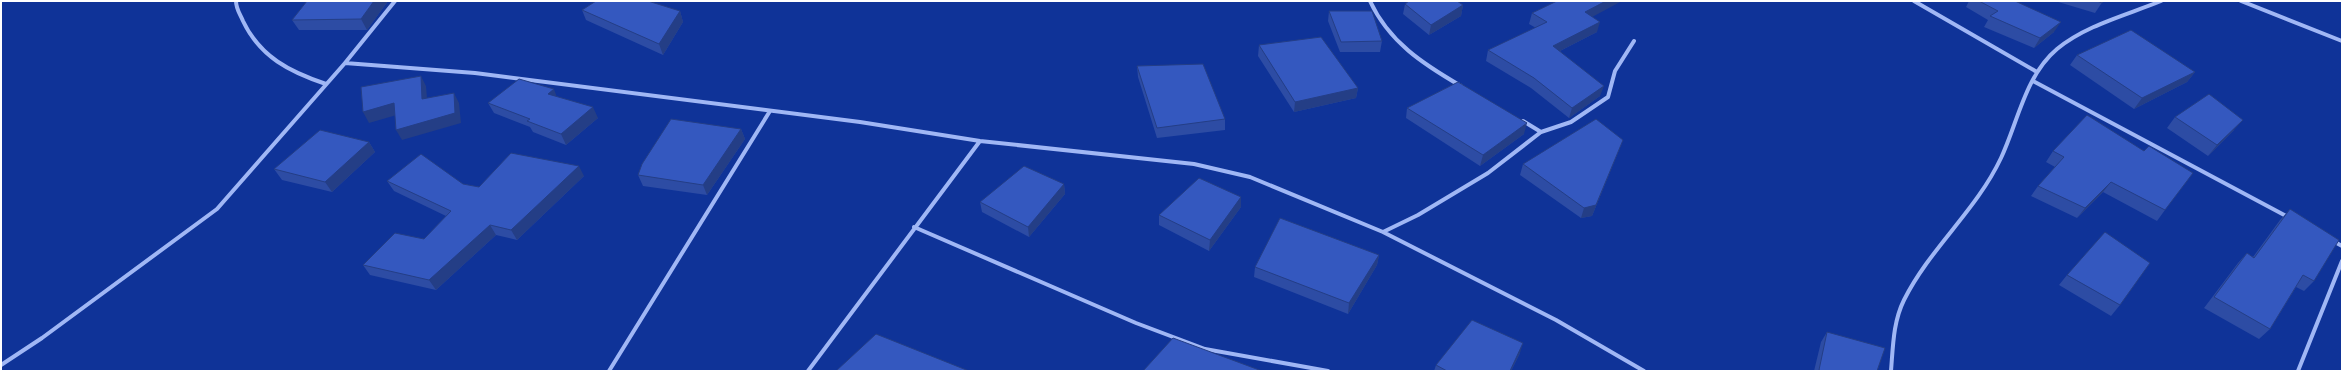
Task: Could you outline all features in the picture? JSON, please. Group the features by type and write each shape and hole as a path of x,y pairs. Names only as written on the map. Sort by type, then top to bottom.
{"street":[{"path":"236,1 236,7 255,42 271,58 293,73 326,84"},
{"path":"1,365 42,338 216,209 345,63 394,1"},
{"path":"1370,1 1378,19 1396,42 1425,64 1465,88"},
{"path":"1914,1 2037,72"},
{"path":"1891,371 1894,333 1904,301 1931,257 1966,214 1995,172 2037,72 2056,50 2080,34 2161,1"},
{"path":"2241,1 2342,40"},
{"path":"1382,232 1418,215 1488,173 1541,132 1571,122 1608,97 1616,71 1634,41"},
{"path":"345,63 475,73 860,122 980,141 1194,164 1221,169 1250,177 1382,232 1556,320 1644,371"},
{"path":"2033,81 2293,219"},
{"path":"609,371 770,111"},
{"path":"1516,118 1541,132"},
{"path":"808,371 914,227 980,141"},
{"path":"914,227 1136,323 1205,349 1328,371"},
{"path":"2328,238 2342,246"},
{"path":"2298,371 2342,261"}],"building":[{"path":"307,1 374,1 361,19 292,20"},
{"path":"596,1 648,1 680,11 659,44 582,10"},
{"path":"1409,1 1457,1 1463,5 1431,25 1405,4"},
{"path":"1557,1 1606,1 1585,12 1600,22 1553,46 1604,86 1572,108 1534,78 1488,50 1547,22 1532,13"},
{"path":"1979,1 2015,1 2061,22 2040,38 1990,16 1998,11"},
{"path":"1329,11 1372,11 1382,41 1341,42"},
{"path":"2131,30 2195,72 2142,98 2077,55"},
{"path":"1321,37 1358,88 1295,102 1259,45"},
{"path":"1203,64 1225,119 1157,128 1137,66"},
{"path":"421,76 422,99 454,93 455,113 396,130 394,103 363,112 361,87"},
{"path":"519,79 554,89 548,94 593,107 561,134 527,121 530,119 488,103"},
{"path":"1458,82 1527,123 1483,155 1407,108"},
{"path":"2209,94 2243,120 2217,145 2175,117"},
{"path":"2087,115 2144,151 2149,146 2193,173 2165,210 2111,182 2085,208 2038,186 2064,157 2053,151"},
{"path":"671,119 741,129 703,185 638,175 642,164"},
{"path":"1596,119 1623,140 1596,205 1584,208 1523,164"},
{"path":"320,130 369,142 325,182 274,169"},
{"path":"511,153 579,166 511,230 490,225 429,280 363,265 395,233 424,239 451,211 387,181 421,154 463,184 479,187"},
{"path":"1024,166 1064,184 1028,227 980,202"},
{"path":"1199,178 1241,197 1210,240 1159,215"},
{"path":"2290,209 2339,240 2314,281 2303,275 2270,329 2214,297 2247,253 2254,258"},
{"path":"1280,218 1379,255 1349,303 1255,267"},
{"path":"2105,232 2150,263 2120,305 2067,275"},
{"path":"1472,320 1523,343 1510,371 1447,371 1436,365"},
{"path":"1827,332 1885,348 1877,371 1819,370"},
{"path":"876,334 969,371 836,371"},
{"path":"1173,338 1262,371 1143,371"}]}
